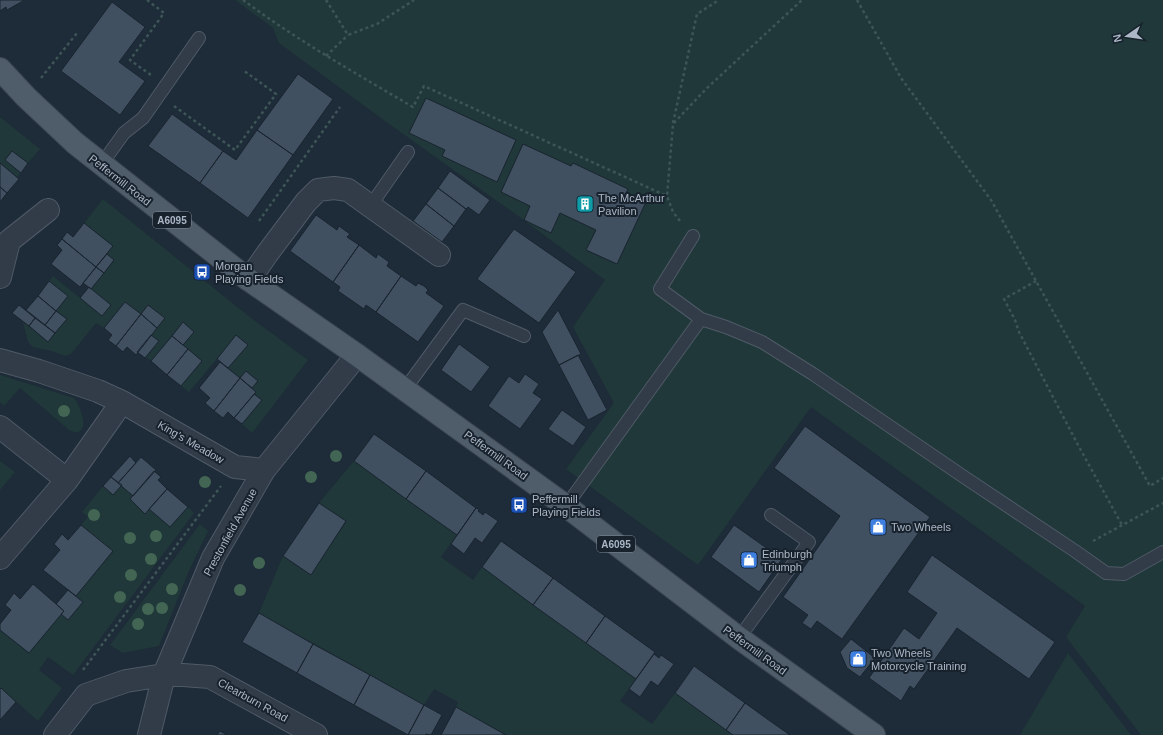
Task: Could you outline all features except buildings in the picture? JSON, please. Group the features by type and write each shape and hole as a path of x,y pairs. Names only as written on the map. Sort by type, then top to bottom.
{"main road":[{"name":"Peffermill Road","path":"0,70 74,143 249,280 405,389 566,506 739,638 874,735"}],"street":[{"path":"249,280 306,202 318,190 334,188 348,190 439,255"},
{"path":"0,276 4,240 48,210"},
{"name":"Prestonfield Avenue","path":"149,735 164,675 213,558 264,470 357,355"},
{"name":"King's Meadow","path":"0,360 62,378 122,402 235,467 264,470"},
{"path":"0,558 67,480 122,402"},
{"path":"0,427 67,480"},
{"name":"Clearburn Road","path":"86,695 126,681 164,675 210,677 316,735"},
{"path":"55,735 86,695"}],"lane":[{"path":"101,165 124,133 143,118 199,38"},
{"path":"371,205 408,152"},
{"path":"693,236 660,289 701,319 726,327 762,342 813,374 967,479 1075,550 1106,574 1124,574 1163,552"},
{"path":"405,389 463,310 524,336"},
{"path":"566,506 701,319"},
{"path":"739,638 809,542 771,514"}],"path":[{"path":"147,0 164,12 130,60 162,90 235,150 276,94 243,70"},
{"path":"243,0 276,24 326,56 413,107 424,86 667,196"},
{"path":"326,0 348,35"},
{"path":"326,56 348,35 377,24 414,0"},
{"path":"693,236 673,212 667,196 673,124 697,14 719,0"},
{"path":"673,124 706,89 802,0"},
{"path":"857,0 901,78 991,200 1150,486 1163,478"},
{"path":"26,97 77,33"},
{"path":"256,224 340,107"},
{"path":"1036,281 1004,299 1015,320 1019,332 1122,525"},
{"path":"86,695 81,677 84,669 235,467"},
{"path":"1075,550 1163,503"}],"green space":[{"path":"235,0 1163,0 1163,735 1141,735 1066,637 1085,606 811,407 698,565 566,469 614,403 573,327 605,280 279,43 273,28"},
{"path":"0,117 40,149 28,163 12,151 5,159 21,173 17,177 0,163"},
{"path":"103,199 251,318 308,360 252,433 242,424 262,400 254,394 256,392 252,388 258,381 246,371 240,378 228,368 247,345 237,335 189,392 181,386 202,361 183,345 194,332 183,322 151,361 146,357 159,341 151,335 148,305 141,314 125,302 104,328 96,323 71,354 65,356 52,351 33,347 28,342 23,322 48,342 67,319 56,311 68,296 49,281 53,276 102,316 110,305 91,289 114,261 107,254 113,246 84,223"},
{"path":"0,375 74,398 82,416 83,426 81,430 78,432 73,432 69,430 20,388 4,406 0,402"},
{"path":"0,461 15,472 0,490"},
{"path":"354,461 457,535 441,557 473,580 482,567 636,679 620,701 652,724 675,693 733,735 506,735 456,707 458,702 434,689 424,705 259,613 283,556 311,575 346,522 319,503"},
{"path":"122,485 133,496 130,499 145,513 149,509 170,527 188,507 194,513 73,675 48,657 39,670 62,688 38,721 0,687 0,630 29,653 61,614 68,620 83,602 76,596 113,552 81,525 88,517 82,512 103,486 113,495"},
{"path":"200,524 208,531 188,573 159,646 123,653 110,645"},
{"path":"1068,653 1131,735 1020,735"}],"place":[{"name":"The McArthur Pavilion","path":"585,204"},
{"name":"Morgan Playing Fields","path":"202,272"},
{"name":"Peffermill Playing Fields","path":"519,505"},
{"name":"Two Wheels","path":"878,527"},
{"name":"Edinburgh Triumph","path":"749,560"},
{"name":"Two Wheels Motorcycle Training","path":"858,659"}]}
